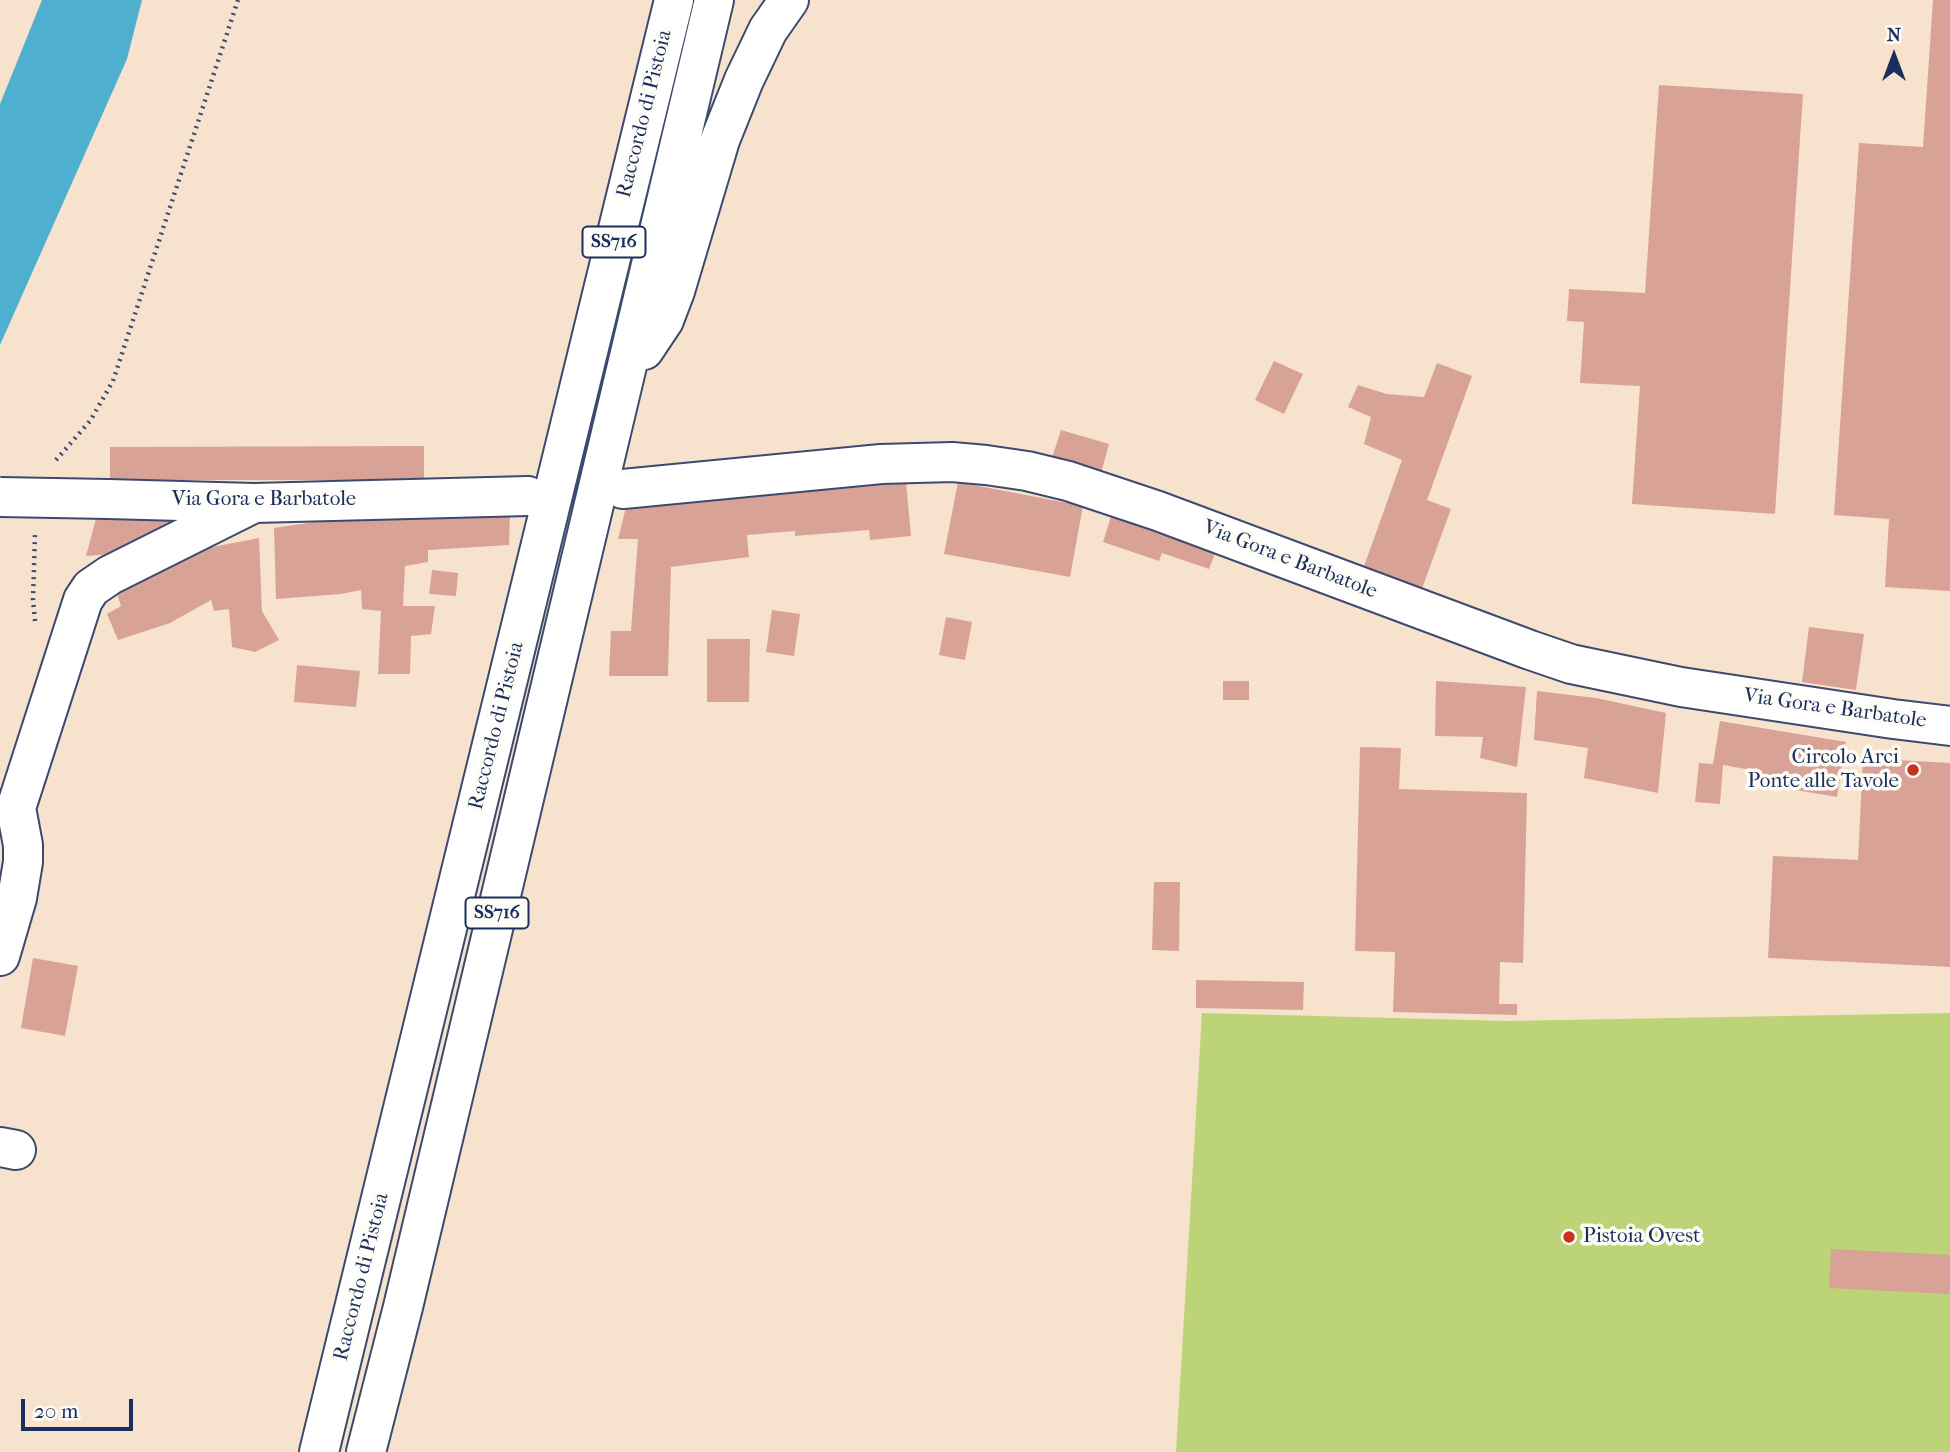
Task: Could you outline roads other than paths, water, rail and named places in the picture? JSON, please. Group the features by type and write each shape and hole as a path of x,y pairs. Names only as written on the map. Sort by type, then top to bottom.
{"main road":[{"path":"661,53 663,0"},
{"name":"Raccordo di Pistoia","path":"319,1452 674,0"},
{"name":"Raccordo di Pistoia","path":"366,1452 407,1293 714,0"},
{"path":"626,374 664,320 720,140 768,30 789,0"},
{"name":"Via Gora e Barbatole","path":"623,489 881,464 951,462 1027,471 1158,511 1571,664 1681,687 1950,726"},
{"name":"Via Gora e Barbatole","path":"0,497 254,503 528,496"},
{"path":"0,956 17,898 23,862 23,845 16,808 83,600 90,588 110,575 254,503"}],"water":[{"path":"42,0 142,0 127,59 0,345 0,104"}],"place":[{"name":"Circolo Arci Ponte alle Tavole","path":"1913,770"},
{"name":"Pistoia Ovest","path":"1569,1237"}]}
